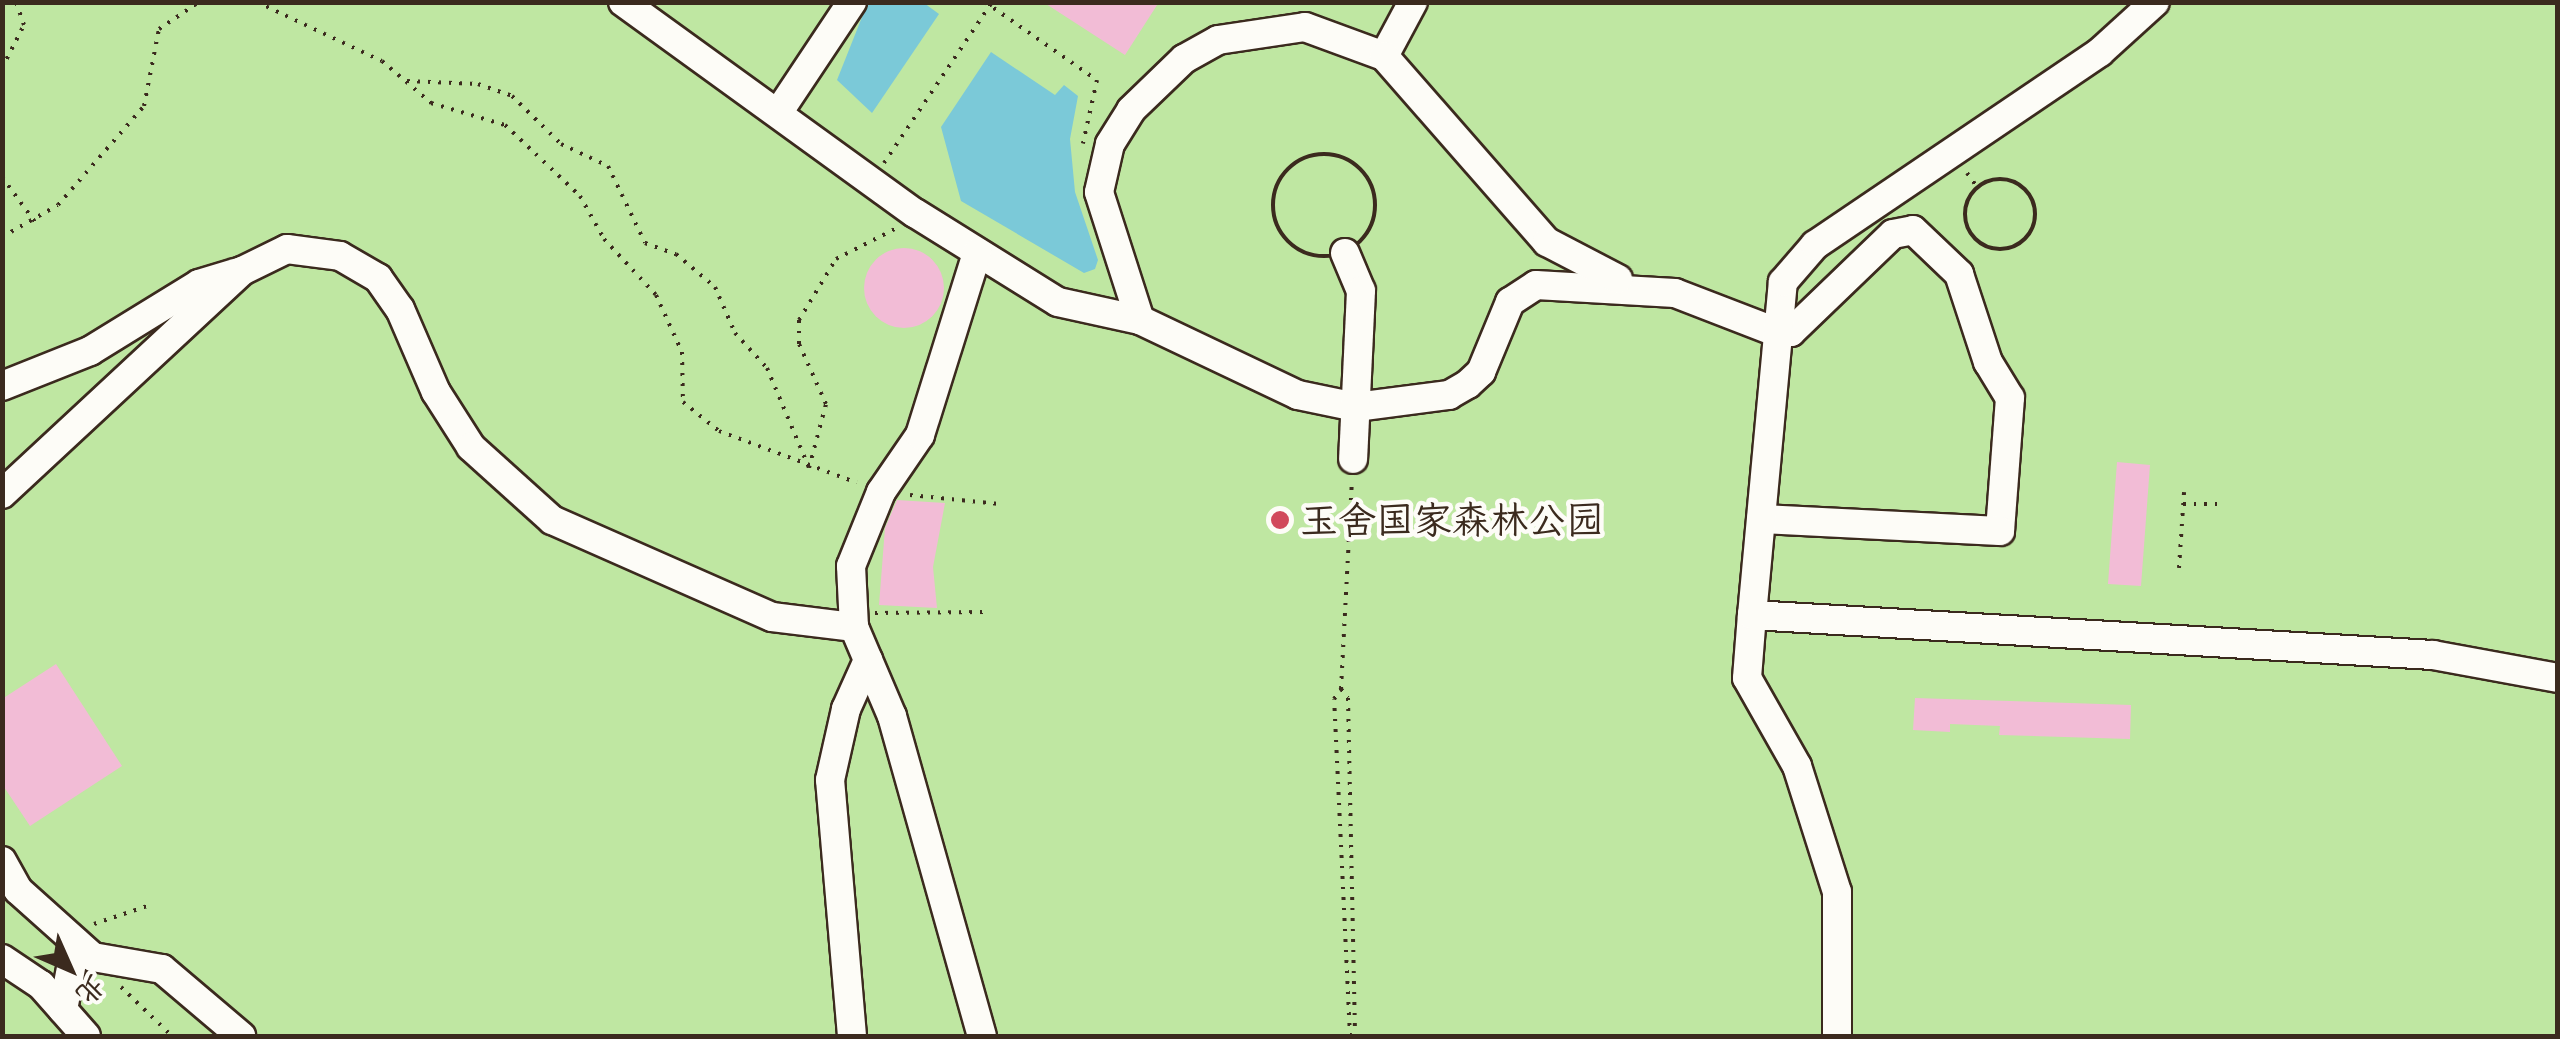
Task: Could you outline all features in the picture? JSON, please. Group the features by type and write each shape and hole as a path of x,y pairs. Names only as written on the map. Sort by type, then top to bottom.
{"street":[{"path":"623,2 780,110 916,213 1058,302 1140,320 1298,394 1356,407 1450,395 1468,384 1482,372 1510,302 1536,285 1675,293 1776,332 1791,332 1893,234 1914,230 1959,274 1988,362 2010,398 2000,531 1761,519"},
{"path":"780,110 852,2"},
{"path":"1384,56 1413,2"},
{"path":"1836,1036 1837,892 1797,766 1748,678 1783,282 1816,244 2100,52 2155,2"},
{"path":"1140,320 1098,192 1100,172 1130,110 1160,78 1218,40 1305,27 1384,56 1547,242 1642,290"},
{"path":"2,386 90,350 199,284 242,271 287,249 340,256 365,271 400,308 436,392 471,447 552,520 772,617 854,620"},
{"path":"1345,252 1361,292 1353,459"},
{"path":"976,253 920,435 881,492 850,566 854,620 892,716 982,1036"},
{"path":"2,494 242,271"},
{"path":"1752,615 2433,656 2558,678"},
{"path":"852,1036 830,780 846,709 868,660"},
{"path":"2,861 18,890 71,938 103,959 162,969 192,988 241,1036"},
{"path":"62,1010 71,938"},
{"path":"2,959 86,1036"}],"path":[{"path":"2,68 24,24 16,2"},
{"path":"2,237 36,223 144,106 160,29 199,2"},
{"path":"258,3 382,61 431,103 505,125 580,196 604,239 656,295 682,352 684,402 719,431 881,492 1000,504"},
{"path":"872,179 989,4 1096,80 1083,146 1084,167 1100,172"},
{"path":"405,80 478,84 512,96 561,144 608,166 646,243 676,254 715,288 736,332 767,368 809,468"},
{"path":"1340,156 1369,179 1376,203 1371,227 1345,252 1308,254 1280,232 1274,196 1284,174 1304,158 1340,156"},
{"path":"2,177 36,223"},
{"path":"2001,178 2028,191 2035,209 2026,237 1999,249 1972,236 1965,208 1982,183 2001,178"},
{"path":"809,468 826,404 800,344 798,320 836,258 883,238 916,213"},
{"path":"1352,1036 1334,700 1340,690 1353,459"},
{"path":"2179,568 2184,492"},
{"path":"2183,504 2218,504"},
{"path":"854,620 986,612"},
{"path":"1340,690 1348,698 1352,1036"},
{"path":"71,938 153,904"},
{"path":"103,959 106,972 172,1036"}],"green space":[{"name":"玉舍国家森林公园","path":"2,3 2557,3 2557,1036 3,1036"}],"water":[{"path":"868,2 924,3 939,14 872,113 837,80"},
{"path":"991,52 1055,95 1064,85 1078,96 1070,139 1075,192 1098,260 1095,269 1084,273 961,201 941,127"}],"building":[{"path":"1043,2 1159,2 1125,55"},
{"path":"896,248 912,248 933,259 944,288 933,317 912,328 896,328 882,322 870,310 864,296 864,280 870,266 882,254"},
{"path":"2117,462 2150,465 2141,586 2108,584"},
{"path":"897,500 945,503 933,567 937,608 879,605 885,528"},
{"path":"56,664 122,766 30,826 2,784 2,699"},
{"path":"1915,698 2131,705 2130,739 1999,735 2000,726 1950,724 1950,732 1913,730"}],"place":[{"name":"玉舍国家森林公园","path":"1280,520"}]}
